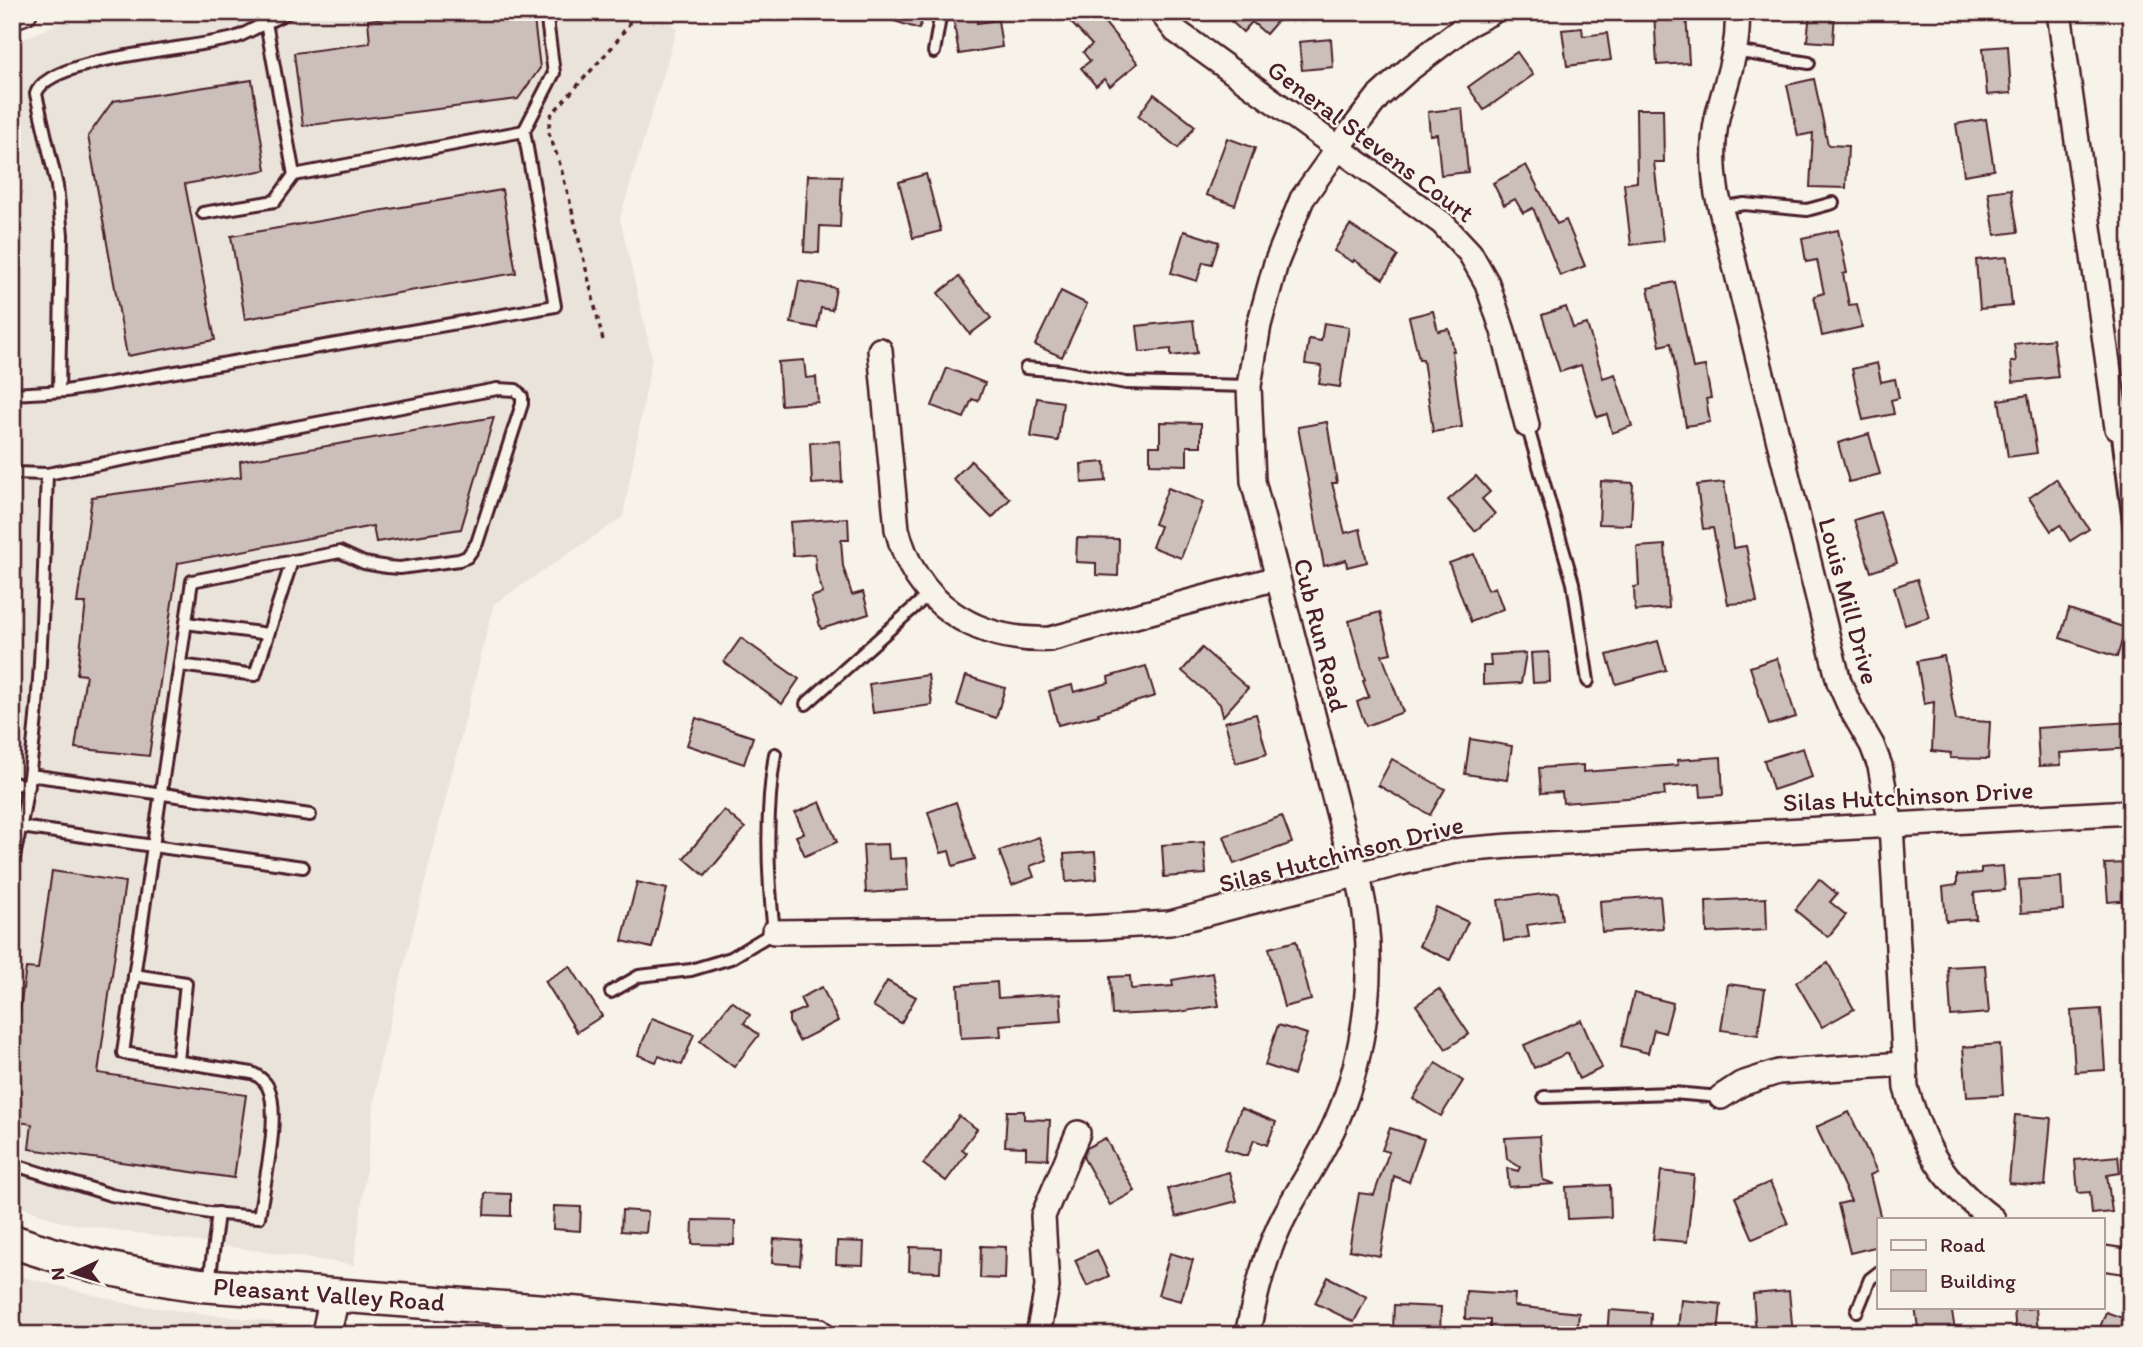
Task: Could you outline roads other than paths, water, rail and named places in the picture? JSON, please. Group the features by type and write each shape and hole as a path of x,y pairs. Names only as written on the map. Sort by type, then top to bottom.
{"main road":[{"name":"Pleasant Valley Road","path":"12,1241 95,1266 208,1285 817,1335"}],"street":[{"path":"12,17 25,12"},
{"name":"General Stevens Court","path":"1161,12 1176,31 1442,223 1470,253 1488,283 1527,425"},
{"name":"Cub Run Road","path":"1247,1335 1266,1257 1284,1215 1338,1120 1353,1078 1364,1026 1368,986 1367,944 1357,874 1343,835 1253,481 1249,386 1259,325 1276,263 1302,199 1338,148 1378,97 1408,70 1468,25 1492,12"},
{"name":"Louis Mill Drive","path":"1738,12 1734,51 1728,84 1717,119 1714,144 1713,169 1720,208 1839,682 1880,766 1891,825 1906,1088 1909,1100 1933,1156 1948,1179 1987,1218"},
{"path":"2059,12 2117,428"},
{"path":"880,350 897,529 906,559 929,594 948,611 967,622 990,632 1028,640 1070,635 1277,578"},
{"name":"Silas Hutchinson Drive","path":"774,932 1072,928 1170,923 1461,850 2131,812"},
{"path":"1721,1097 1741,1084 1771,1073 1905,1064"},
{"path":"1038,1335 1047,1287 1043,1216 1078,1133"},
{"path":"2104,1258 2131,1262"},
{"path":"326,1335 335,1294"}],"lane":[{"path":"59,391 62,235 57,186 37,105 37,88 51,77 106,60 236,37 263,18 288,12"},
{"path":"12,394 59,391 555,306 524,131 554,73 546,12"},
{"path":"934,52 942,12"},
{"path":"263,18 294,175"},
{"path":"1734,51 1809,63"},
{"path":"203,213 275,201 294,175 524,131"},
{"path":"1720,208 1744,204 1807,210 1833,203"},
{"path":"1026,368 1061,371 1126,383 1249,386"},
{"path":"12,473 47,474 497,389 516,390 522,397 477,543 467,557 400,568 364,563 340,552 192,581 123,1053 252,1073 261,1077 268,1087 273,1118 259,1217 111,1195 12,1164"},
{"path":"1527,425 1573,583 1588,681"},
{"path":"2117,428 2131,539"},
{"path":"12,865 24,814 38,696 47,474"},
{"path":"180,665 255,675 292,561"},
{"path":"806,704 929,594"},
{"path":"186,623 268,634"},
{"path":"611,992 639,976 691,970 731,957 774,932 767,837 775,754"},
{"path":"12,783 29,781 161,793 310,815"},
{"path":"12,812 24,814"},
{"path":"21,827 303,867"},
{"path":"134,975 186,983 178,1061"},
{"path":"1544,1097 1672,1093 1721,1097"},
{"path":"208,1285 218,1213"},
{"path":"1857,1311 1870,1279 1877,1274"}]}
